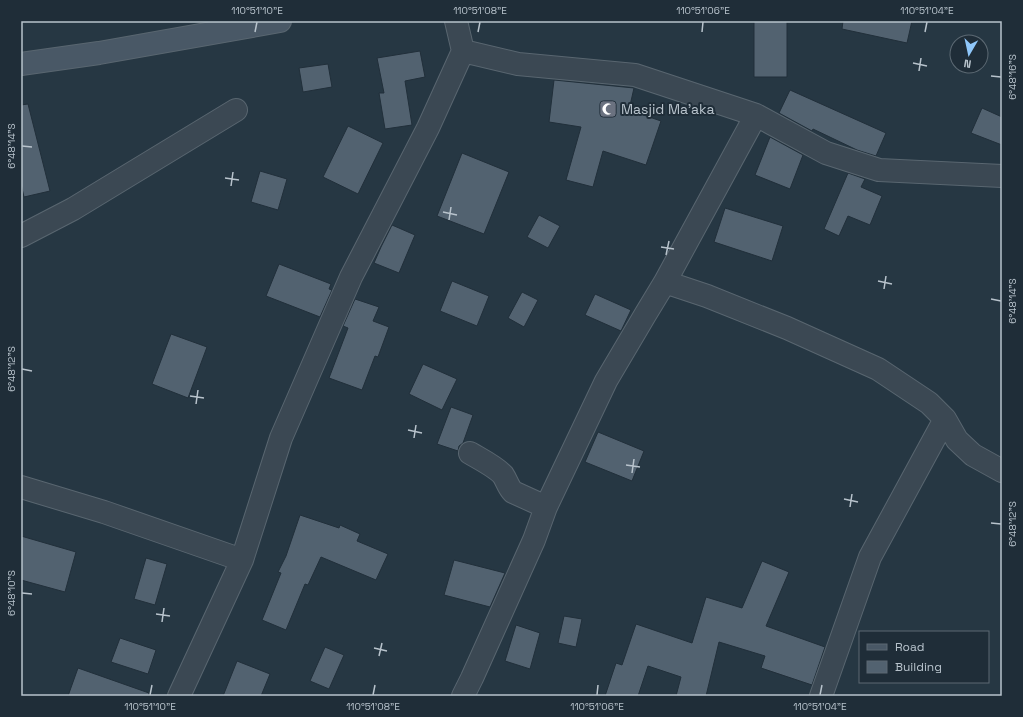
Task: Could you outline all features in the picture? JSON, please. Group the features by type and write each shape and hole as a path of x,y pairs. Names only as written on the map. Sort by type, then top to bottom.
{"main road":[{"path":"21,64 99,53 280,21"}],"street":[{"path":"179,696 242,560 282,438 348,284 428,128 463,51 456,21"},
{"path":"463,51 518,64 635,76 756,115 826,153 880,170 1002,176"},
{"path":"21,236 73,209 236,110"},
{"path":"463,696 534,540 546,508 606,382 665,282 756,115"},
{"path":"665,282 707,296 773,322 878,369 929,403 945,419 957,440 973,455 1002,471"},
{"path":"821,696 870,557 945,419"},
{"path":"470,453 500,472 513,492 546,508"},
{"path":"21,487 104,512 242,560"}],"building":[{"path":"754,21 787,21 787,77 754,77"},
{"path":"843,21 912,21 907,43 842,29"},
{"path":"420,51 425,77 405,81 412,125 385,129 379,93 384,93 377,58"},
{"path":"328,64 332,87 303,92 299,68"},
{"path":"554,80 634,88 629,110 661,121 646,165 603,151 593,187 566,180 581,127 549,122"},
{"path":"790,90 886,133 876,156 857,150 813,129 812,131 779,113"},
{"path":"28,104 50,191 24,197 21,184 21,105"},
{"path":"982,108 1002,117 1002,145 971,133"},
{"path":"348,126 383,143 358,194 323,177"},
{"path":"770,137 803,155 790,189 755,175"},
{"path":"462,153 509,172 484,234 437,216"},
{"path":"260,171 287,179 278,210 251,202"},
{"path":"848,173 865,179 861,187 882,196 870,225 848,216 839,236 824,229"},
{"path":"725,208 783,226 772,261 714,242"},
{"path":"539,215 560,226 548,248 527,237"},
{"path":"392,225 415,235 399,273 374,263"},
{"path":"279,264 331,284 329,289 332,290 320,317 266,296"},
{"path":"452,281 489,296 477,326 440,311"},
{"path":"522,292 538,300 524,327 508,318"},
{"path":"595,294 631,310 621,331 585,315"},
{"path":"355,299 379,307 373,321 389,327 378,357 375,356 362,390 329,378 348,328 343,326"},
{"path":"171,334 207,347 188,398 152,384"},
{"path":"423,364 457,379 442,410 409,394"},
{"path":"451,407 473,415 463,443 459,446 458,451 437,444"},
{"path":"598,432 644,451 632,481 585,462"},
{"path":"300,515 339,528 340,525 360,534 357,541 388,554 376,580 321,557 308,585 305,584 286,630 262,620 281,573 278,572 286,556"},
{"path":"21,536 76,552 65,592 21,580"},
{"path":"146,558 167,564 155,605 134,599"},
{"path":"454,560 505,573 490,607 444,595"},
{"path":"762,561 789,572 766,626 825,647 812,685 761,668 765,656 719,642 706,696 676,696 681,677 648,666 638,696 605,696 616,663 622,665 636,624 692,643 706,597 742,608"},
{"path":"564,616 582,619 576,647 558,643"},
{"path":"516,625 540,633 530,669 505,661"},
{"path":"120,638 156,650 148,674 111,662"},
{"path":"325,647 344,655 329,689 310,681"},
{"path":"237,661 270,674 261,696 223,696"},
{"path":"78,668 149,693 149,696 68,696"}],"place":[{"name":"Masjid Ma'aka","path":"608,109"}]}
